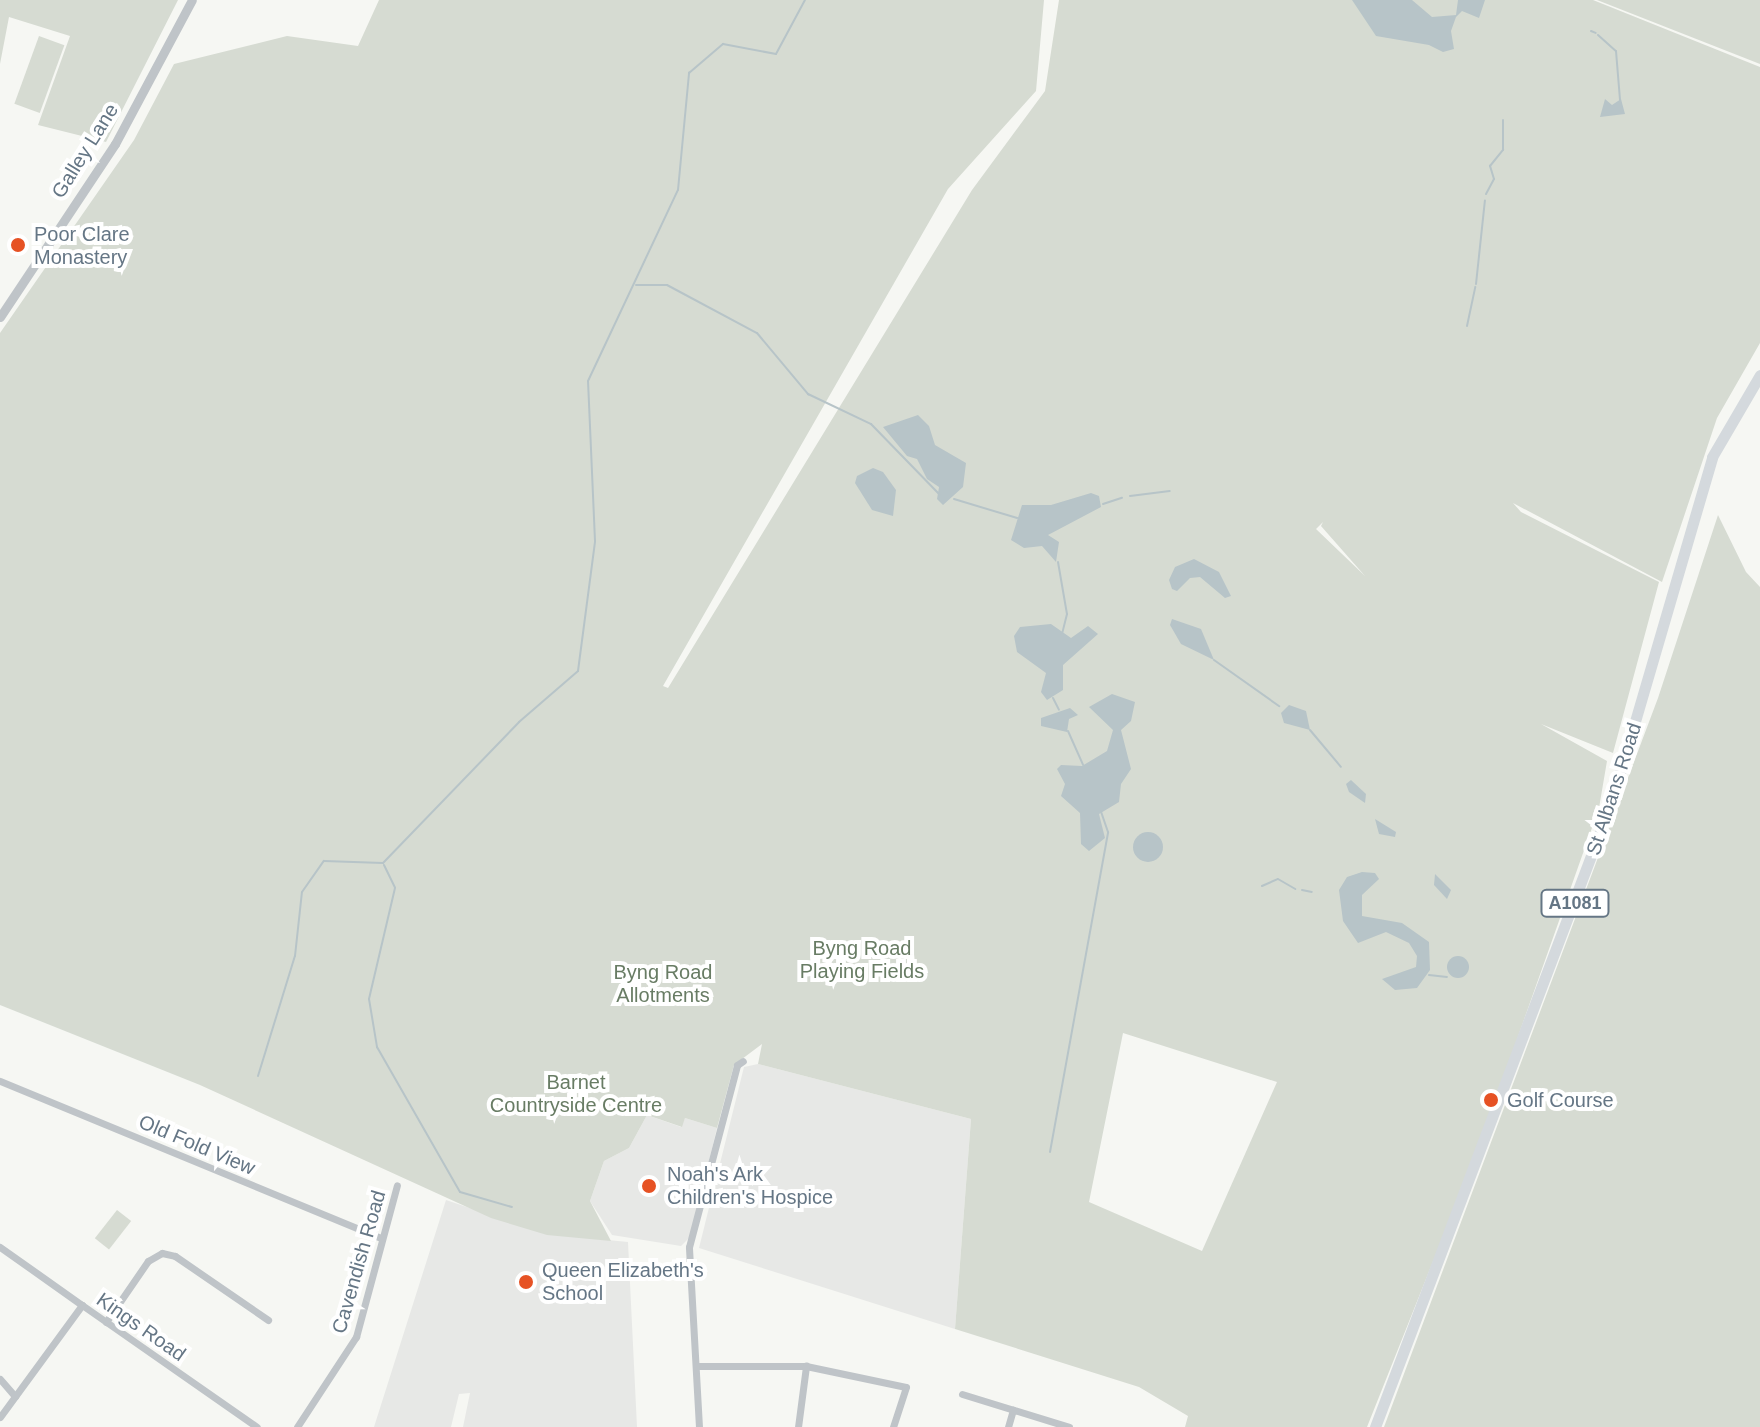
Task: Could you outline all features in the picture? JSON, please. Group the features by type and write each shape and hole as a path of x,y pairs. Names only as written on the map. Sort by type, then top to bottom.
{"main road":[{"name":"St Albans Road","path":"1375,1427 1612,800 1712,457 1760,375"}],"street":[{"name":"Galley Lane","path":"0,317 115,144 192,0"},
{"path":"699,1427 689,1247 737,1065 743,1061"},
{"name":"Old Fold View","path":"0,1081 381,1238"},
{"name":"Cavendish Road","path":"297,1427 356,1337 397,1185"},
{"path":"0,1247 82,1305"},
{"path":"106,1322 148,1261 162,1253 175,1256 268,1320"},
{"name":"Kings Road","path":"0,1417 82,1305 257,1427"},
{"path":"696,1366 806,1366 906,1387 893,1427"},
{"path":"798,1427 806,1366"},
{"path":"0,1379 15,1396"},
{"path":"962,1394 1069,1427"},
{"path":"1008,1427 1013,1410"}],"shaded area":[{"path":"1352,0 1412,0 1432,17 1456,15 1458,0 1485,0 1479,18 1462,11 1456,17 1451,31 1454,49 1443,52 1429,45 1376,36"},
{"path":"1605,99 1612,105 1621,99 1625,114 1600,117"},
{"path":"918,415 929,426 935,445 966,463 963,487 943,505 937,499 939,487 927,479 917,459 907,456 883,427"},
{"path":"873,468 883,472 896,490 893,516 872,510 855,483 857,476"},
{"path":"1091,493 1099,496 1101,507 1048,535 1059,542 1056,562 1042,546 1024,548 1011,540 1022,505 1051,505"},
{"path":"1194,559 1219,572 1231,596 1225,598 1200,577 1190,578 1177,591 1172,589 1169,580 1175,567"},
{"path":"1172,619 1201,629 1214,660 1181,644 1170,625"},
{"path":"1051,624 1071,638 1088,626 1098,634 1063,665 1063,690 1047,700 1041,692 1046,673 1017,652 1014,636 1020,627"},
{"path":"1112,694 1135,702 1131,721 1121,730 1131,769 1121,784 1119,802 1099,814 1105,838 1089,851 1081,844 1080,813 1061,796 1065,784 1057,769 1061,765 1082,766 1107,751 1113,730 1089,707"},
{"path":"1289,705 1306,711 1310,730 1284,723 1281,713"},
{"path":"1070,708 1078,715 1069,719 1067,732 1041,726 1041,718"},
{"path":"1351,780 1366,794 1365,803 1349,792 1346,784"},
{"path":"1375,819 1396,832 1395,837 1379,834"},
{"path":"1148,832 1154,833 1162,841 1162,853 1154,861 1148,862 1142,861 1134,853 1133,847 1134,841 1142,833"},
{"path":"1362,872 1375,873 1379,879 1362,895 1362,916 1402,923 1429,942 1430,970 1417,988 1395,990 1382,979 1416,967 1417,956 1409,943 1386,932 1358,943 1343,921 1339,890 1347,877"},
{"path":"1435,874 1451,890 1447,899 1434,885"},
{"path":"1458,956 1466,959 1469,967 1466,975 1458,978 1450,975 1447,967 1450,959"},
{"path":"758,1064 971,1119 955,1329 699,1248 744,1067"},
{"name":"Noah's Ark Children's Hospice","path":"647,1115 681,1127 685,1118 717,1128 690,1237 681,1246 612,1235 590,1201 604,1161 629,1148"},
{"name":"Queen Elizabeth's School","path":"446,1200 547,1234 628,1242 637,1427 463,1427 470,1393 459,1394 451,1427 374,1427"}],"green space":[{"path":"0,0 178,0 106,142 38,125 70,36 9,17 0,64"},
{"path":"379,0 1044,0 1036,91 948,189 663,686 668,688 972,190 1045,91 1059,0 1593,0 1760,67 1760,343 1717,418 1662,582 1513,503 1521,512 1659,582 1613,753 1541,724 1607,761 1599,808 1481,1141 1367,1427 1185,1427 1188,1416 1139,1387 955,1329 971,1119 758,1064 762,1044 734,1065 717,1128 685,1118 682,1127 647,1115 629,1148 604,1161 590,1201 611,1241 547,1235 491,1218 200,1085 0,1005 0,333 134,140 174,64 287,36 358,46","holes":["1323,522 1321,526 1365,576 1316,529","1123,1033 1277,1082 1202,1251 1089,1202"]},
{"path":"1597,0 1760,0 1760,64"},
{"path":"39,36 64,45 40,113 14,104"},
{"path":"1718,515 1746,572 1760,587 1760,1427 1384,1427 1658,698"},
{"path":"117,1210 131,1221 109,1249 95,1238"}],"waterway":[{"path":"258,1076 295,956 302,892 324,861 383,863 519,722 578,671 595,541 588,381 678,190 689,73 723,44 776,54 805,0"},
{"path":"1591,31 1596,33"},
{"path":"1598,35 1616,51 1620,100"},
{"path":"1486,194 1494,179 1490,166 1503,150 1503,120"},
{"path":"1476,284 1485,200"},
{"path":"636,285 667,285 757,333 808,394 871,424 940,495"},
{"path":"1467,326 1475,287"},
{"path":"1130,496 1170,491"},
{"path":"1103,504 1122,498"},
{"path":"954,499 1017,518"},
{"path":"1058,562 1067,614 1062,634"},
{"path":"1214,660 1279,706"},
{"path":"1053,698 1059,710"},
{"path":"1310,730 1341,767"},
{"path":"1068,731 1083,765"},
{"path":"1050,1152 1108,832 1101,812"},
{"path":"384,865 395,888 369,999 377,1047 460,1192 512,1207"},
{"path":"1262,886 1278,879 1295,889"},
{"path":"1302,890 1312,892"},
{"path":"1429,975 1447,977"}],"place":[{"name":"Poor Clare Monastery","path":"18,245"},
{"name":"Golf Course","path":"1491,1100"},
{"name":"Noah's Ark Children's Hospice","path":"649,1186"},
{"name":"Queen Elizabeth's School","path":"526,1282"}],"park label":[{"name":"Byng Road Playing Fields","path":"862,960"},
{"name":"Byng Road Allotments","path":"663,984"},
{"name":"Barnet Countryside Centre","path":"576,1094"}]}
